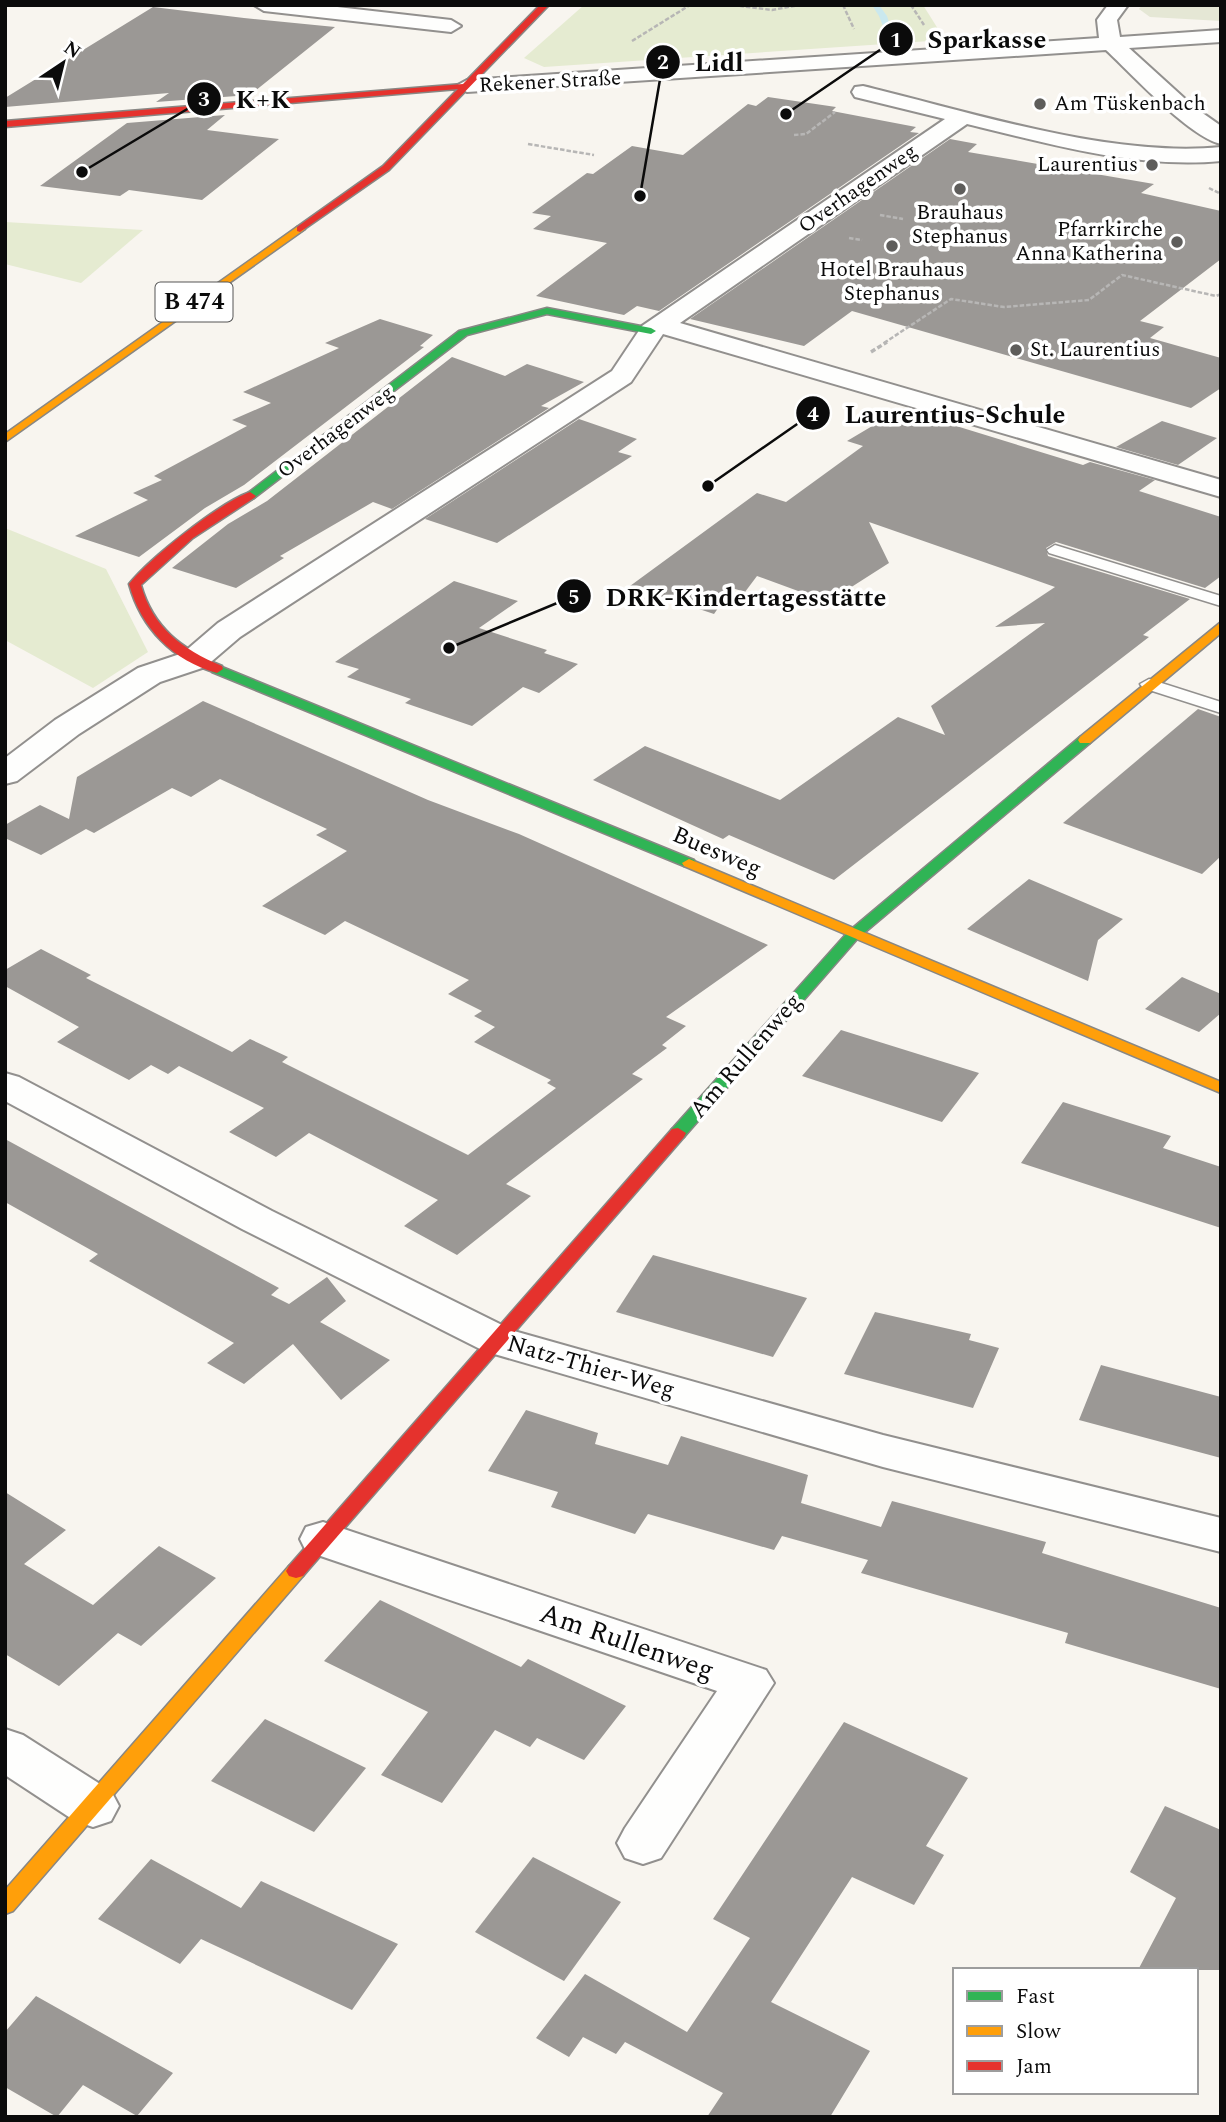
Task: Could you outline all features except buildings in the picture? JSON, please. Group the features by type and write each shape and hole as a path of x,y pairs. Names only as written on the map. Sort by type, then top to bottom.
{"street":[{"path":"264,5 370,25 451,26"},
{"name":"B 474","path":"5,439 386,168 545,5"},
{"path":"1118,5 1107,20 1110,43 1186,112 1221,137"},
{"name":"Rekener Straße","path":"5,124 338,94 1221,36"},
{"name":"Overhagenweg","path":"863,92 961,118 1135,154 1192,158 1221,154"},
{"name":"Overhagenweg","path":"5,774 67,727 149,675 194,660 229,630 622,376 655,328 961,118"},
{"name":"Overhagenweg","path":"194,660 154,632 139,608 135,584 142,575 217,516 255,494 463,333 547,311 655,328"},
{"path":"655,328 837,374 1221,488"},
{"name":"Am Rullenweg","path":"5,1905 853,935 1221,626"},
{"name":"Buesweg","path":"194,660 510,788 1221,1088"},
{"name":"Natz-Thier-Weg","path":"5,1085 257,1220 499,1341 883,1451 1221,1535"},
{"name":"Am Rullenweg","path":"323,1539 750,1683 643,1843"},
{"path":"5,1749 93,1806"}],"lane":[{"path":"1055,550 1221,601"},
{"path":"1149,684 1221,708"}],"path":[{"path":"733,5 772,10 799,5"},
{"path":"843,5 851,17 856,39"},
{"path":"794,135 806,134 863,92"},
{"path":"528,144 594,155"},
{"path":"837,374 951,299 1004,307 1089,300 1122,275 1216,296 1221,294"}],"green space":[{"path":"584,5 923,5 945,40 544,67 524,58"},
{"path":"1142,5 1221,5 1221,21 1150,17 1139,9"},
{"path":"5,222 143,230 81,283 5,264"},
{"path":"5,528 106,569 148,652 93,688 5,640"}],"waterway":[{"path":"875,5 883,16 893,42"}],"traffic: fast":[{"path":"250,496 463,333 547,311 651,331"},
{"path":"217,669 689,863"},
{"path":"678,1133 853,935 1085,740"}],"traffic: slow":[{"path":"5,439 300,229"},
{"path":"1085,740 1221,626"},
{"path":"689,863 1221,1088"},
{"path":"5,1905 296,1571"}],"traffic: jam":[{"path":"300,229 386,168 545,5"},
{"path":"5,124 467,86"},
{"path":"217,669 188,655 164,637 146,614 135,584 175,547 250,496"},
{"path":"296,1571 678,1133"}],"place":[{"name":"Am Tüskenbach","path":"1040,104"},
{"name":"Sparkasse","path":"786,114"},
{"name":"Laurentius","path":"1152,165"},
{"name":"K+K","path":"82,172"},
{"name":"Brauhaus Stephanus","path":"960,189"},
{"name":"Lidl","path":"640,196"},
{"name":"Pfarrkirche Anna Katherina","path":"1177,242"},
{"name":"Hotel Brauhaus Stephanus","path":"892,246"},
{"name":"St. Laurentius","path":"1016,350"},
{"name":"Laurentius-Schule","path":"708,486"},
{"name":"DRK-Kindertagesstätte","path":"449,648"}]}
